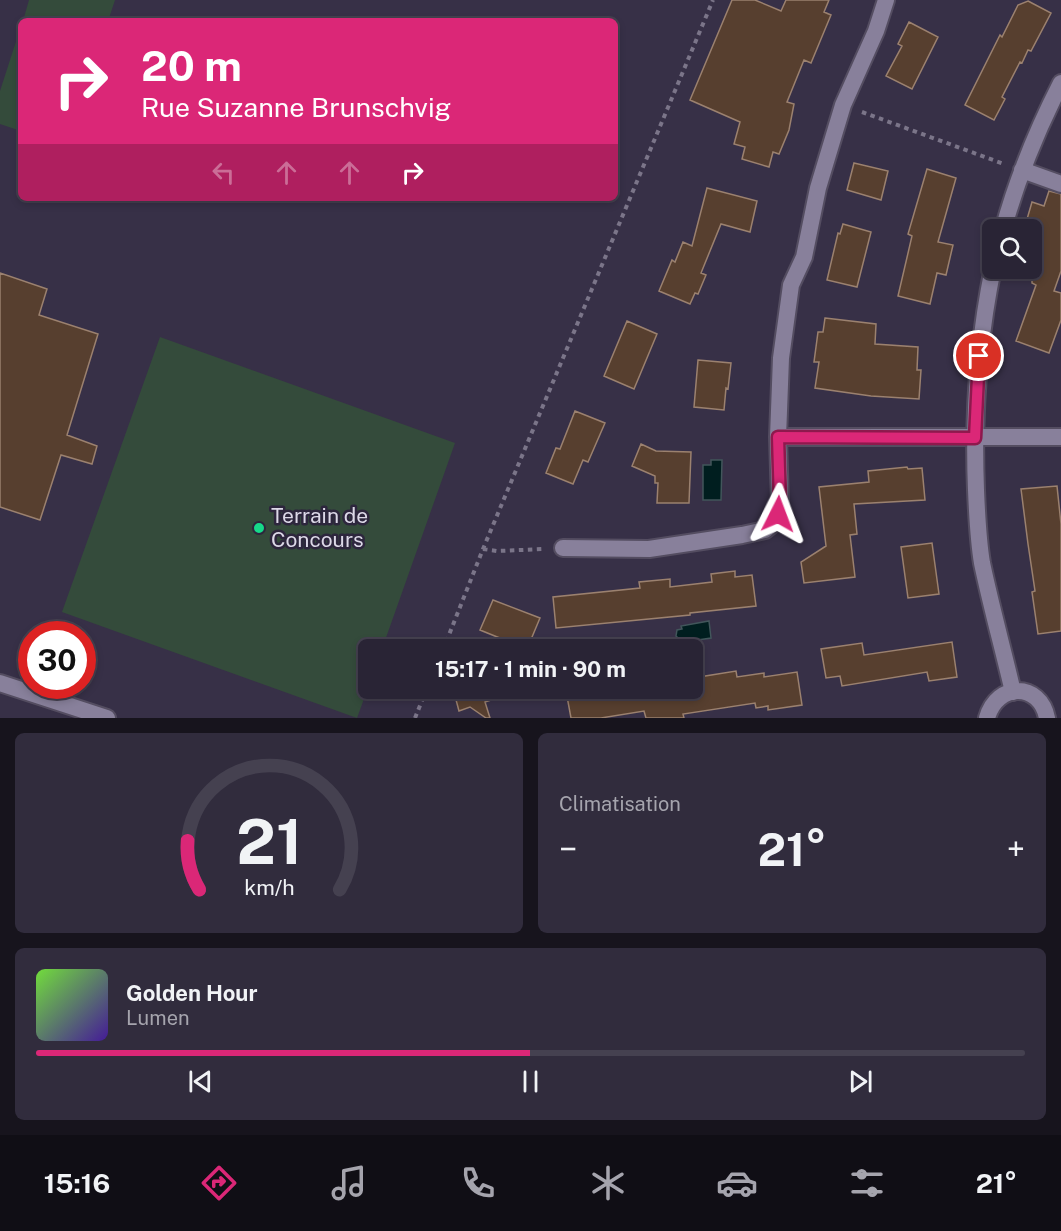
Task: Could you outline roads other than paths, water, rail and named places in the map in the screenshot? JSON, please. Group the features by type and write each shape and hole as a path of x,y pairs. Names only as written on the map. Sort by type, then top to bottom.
{"street":[{"path":"562,548 649,549 742,535 765,530 774,523 780,503 778,437 781,357 791,285 804,257 818,188 843,105 876,31 886,0"},
{"path":"1006,219 1022,170 1061,83"},
{"path":"1022,170 1061,184"},
{"path":"991,279 979,356 975,438 977,516 982,561 1013,692"},
{"path":"778,437 1061,437"},
{"path":"0,682 107,718"},
{"path":"987,718 996,700 1004,694 1013,692 1030,694 1038,699 1047,718 1061,715"}],"place":[{"name":"Terrain de Concours","path":"259,528"}]}
